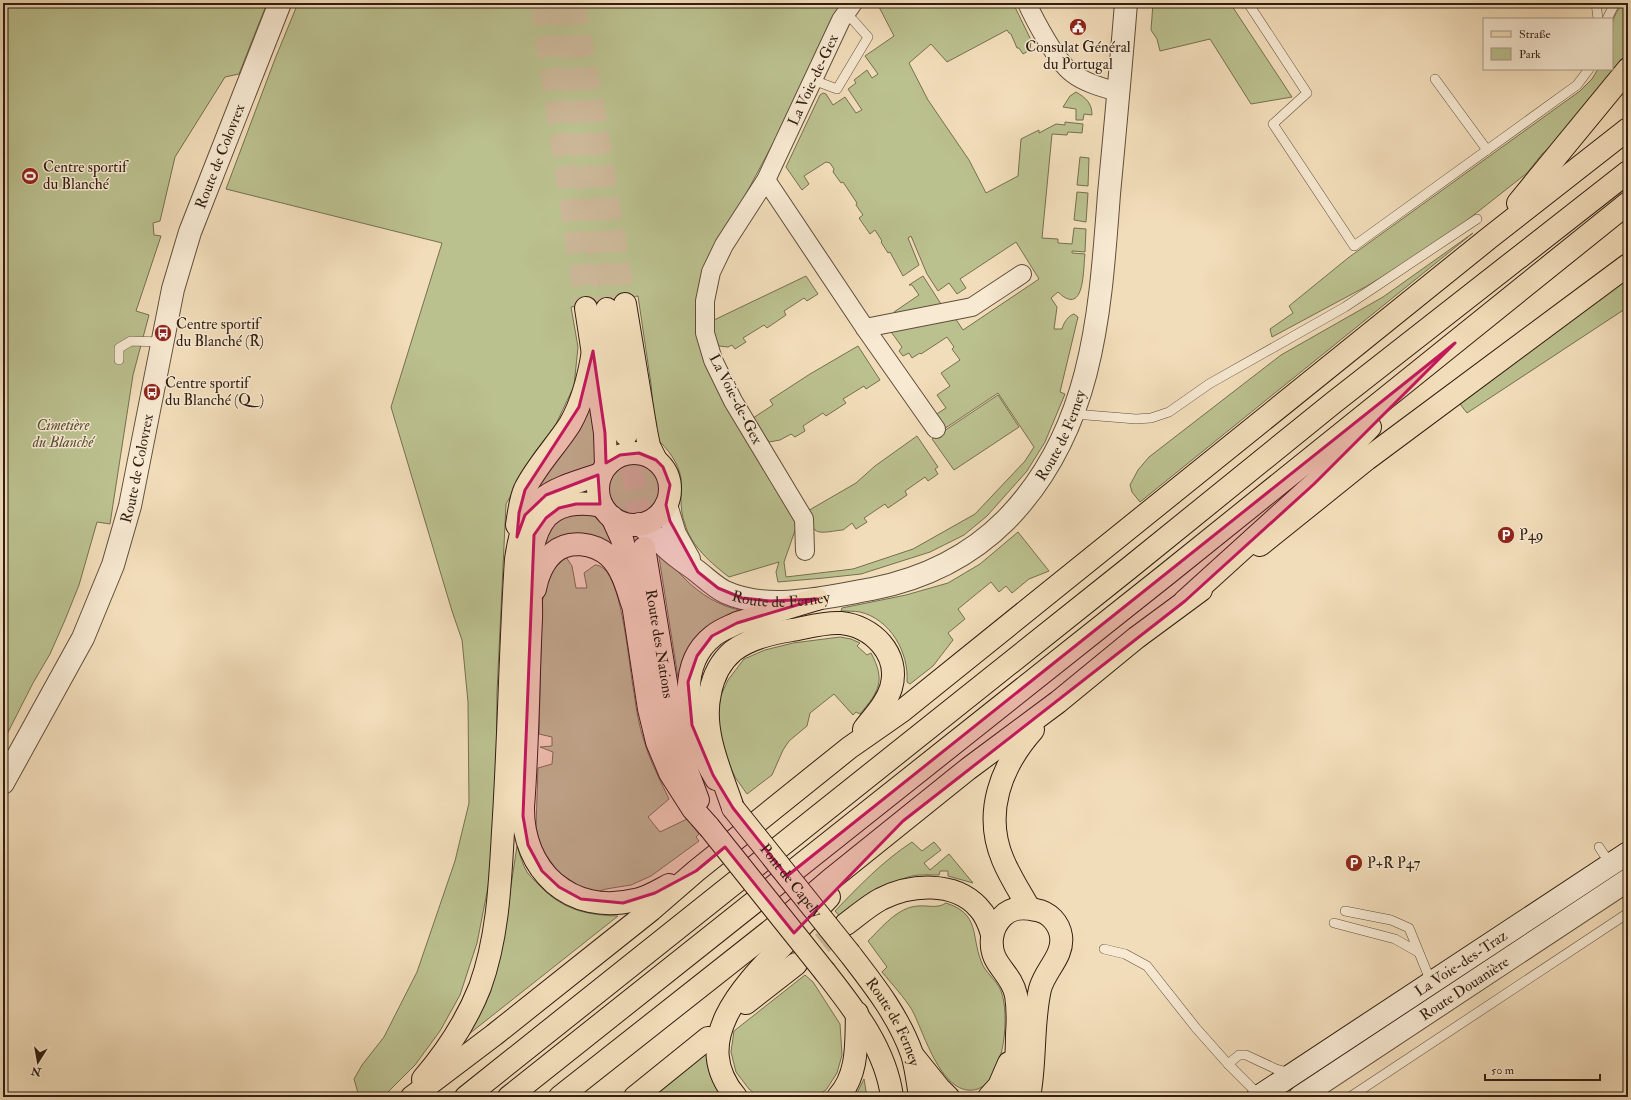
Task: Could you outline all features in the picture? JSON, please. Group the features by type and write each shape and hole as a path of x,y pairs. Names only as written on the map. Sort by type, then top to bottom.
{"main road":[{"path":"1489,238 1628,69"},
{"path":"412,1097 494,1036 639,920 696,870 849,748 908,706 1489,238 1628,129"},
{"path":"466,1097 1128,569 1333,403 1628,172"},
{"path":"509,1097 1455,343 1628,203"},
{"path":"1185,601 1234,567 1367,459 1628,265"},
{"path":"606,307 646,431 649,446 656,460 663,467 668,476 670,486 669,496 666,505 653,519 639,524 623,523 607,511 586,504 570,504 555,511 542,523 532,554 523,816 526,836 537,864 552,882 566,892 580,899 600,903 623,903 645,898 696,870"},
{"path":"518,547 518,513 525,490 562,436 579,407 606,307"},
{"path":"606,307 626,435"},
{"path":"560,1097 774,928 989,752 1058,702 1185,601 1314,484 1455,343"},
{"path":"593,351 606,433 603,470 598,492 622,538 632,603"},
{"path":"405,1097 436,1063 467,1014 488,963 498,907 507,777 514,580 518,547 526,520 542,498 603,470 612,460 620,455 639,453 656,460"},
{"path":"531,610 537,580 547,561 553,553 560,549 578,544 597,548 610,557 620,572 632,603"},
{"name":"Route des Nations","path":"644,548 667,698 688,773 709,827"},
{"path":"733,808 708,764 692,725 688,696 690,672 702,648 712,636 725,628 817,599"},
{"name":"Pont de Capely","path":"632,603 648,709 662,754 670,773 682,793 825,972"},
{"path":"733,808 711,738 708,703 711,686 716,672 727,657 745,644 777,632 816,625 840,623 866,630 881,643 888,654 892,665 891,686 881,707 849,748"},
{"path":"1029,908 1000,853 994,826 995,805 1000,783 1015,753 1030,733 1058,702"},
{"name":"Route des Nations","path":"678,739 690,760 702,776 733,808"},
{"name":"Pont de Capely","path":"733,808 850,954"},
{"path":"736,1097 728,1086 721,1071 717,1050 721,1028 735,1000 767,962 903,821"},
{"path":"846,924 875,903 891,895 913,889 935,888 956,892 972,901 984,914 992,934"},
{"path":"1010,1097 1016,1067 1018,1014 1016,994 1009,978 992,954 992,934 997,922 1005,914 1015,909 1029,908 1045,913 1051,917 1058,925 1062,937 1057,958 1040,987 1036,1012 1029,1097"},
{"name":"Route de Ferney","path":"850,954 888,1006 912,1055 920,1097"},
{"path":"746,1003 796,964"},
{"path":"1003,969 1013,974 1024,976 1040,974 1051,966"},
{"name":"Route de Ferney","path":"825,972 857,1013 874,1044 886,1072 892,1097"},
{"path":"585,1097 678,1005"},
{"path":"838,1097 846,1086 853,1071 856,1046 857,1013"},
{"path":"989,1097 999,1086 1007,1070 1017,1037"},
{"path":"636,1097 708,1038"},
{"path":"912,1055 948,1097"}],"street":[{"name":"Route de Colovrex","path":"5,775 83,638 113,565 130,506 161,342 173,290 190,232 280,3"},
{"path":"1027,3 1061,63 1073,74 1118,92"},
{"name":"Route de Ferney","path":"639,524 658,538 678,558 718,588 742,598 770,601 817,599 877,588 923,575 944,566 981,543 1017,509 1038,482 1056,453 1074,414 1090,354 1100,298 1126,3"},
{"name":"La Voie-de-Gex","path":"805,550 804,519 734,401 713,360 705,333 705,301 711,272 724,245 766,180 813,80 849,9"},
{"path":"766,180 936,428"},
{"path":"866,328 972,307 1022,274"},
{"name":"Route de Ferney","path":"666,505 675,534 698,572"},
{"name":"La Voie-des-Traz","path":"1259,1096 1620,859"},
{"name":"Route Douanière","path":"1300,1097 1628,880"}],"lane":[{"path":"1248,3 1307,93 1273,124 1354,246 1577,85 1588,70"},
{"path":"1596,3 1598,18"},
{"path":"1608,18 1615,3"},
{"path":"813,80 838,89 868,37 853,20 849,9"},
{"path":"1435,79 1487,150"},
{"path":"1074,414 1136,419 1151,418 1169,412 1209,384 1345,307 1477,219"},
{"path":"119,360 119,348 131,341 161,342"},
{"path":"1599,847 1620,859"},
{"path":"1345,911 1391,920 1409,928 1432,983"},
{"path":"1350,1097 1628,914"},
{"path":"1334,923 1395,939 1418,952"},
{"name":"La Voie-des-Traz","path":"1104,949 1125,954 1147,966 1196,1028 1259,1096"},
{"path":"1228,1064 1239,1055 1246,1055 1276,1069 1294,1073"}],"highlighted area":[{"path":"1455,343 1314,484 1185,601 903,821 794,933 725,847 696,871 655,893 623,903 581,899 559,887 542,871 528,845 523,816 534,535 546,518 559,508 576,504 600,504 598,475 546,495 525,515 517,537 519,513 525,490 579,407 593,351 605,433 606,463 620,455 639,453 656,460 663,467 670,485 666,505 670,521 698,572 718,588 742,598 770,601 817,599 737,623 712,636 697,656 688,682 692,725 713,775 733,808 787,876"}],"green space":[{"name":"Cimetière du Blanché","path":"3,3 267,3 239,74 225,77 175,157 160,221 153,223 154,235 161,236 136,311 149,315 133,375 110,524 97,522 79,585 65,620 50,654 33,683 3,742"},
{"path":"298,3 843,3 785,121 703,277 696,310 798,522 784,562 786,577 853,569 913,549 975,514 1025,461 1034,447 998,393 944,429 935,415 946,408 937,395 950,386 941,373 960,360 952,349 954,347 947,337 921,354 920,353 912,358 909,353 903,356 899,351 902,347 889,329 953,315 963,330 1039,279 1016,242 960,279 966,288 957,294 949,283 938,291 927,274 911,236 908,238 919,265 903,276 890,252 888,253 875,230 870,234 859,218 863,215 856,205 857,203 843,182 841,183 833,172 834,169 830,163 826,162 804,176 809,184 802,190 786,167 820,95 823,93 826,94 833,105 845,97 856,113 862,110 848,89 856,83 854,80 867,70 872,78 878,74 865,56 894,36 877,3 1013,3 1031,40 1030,50 1023,54 1019,48 1017,48 1011,34 1007,30 947,62 931,44 909,63 928,100 969,160 986,193 1018,176 1021,139 1039,130 1039,133 1056,124 1065,125 1065,122 1083,124 1082,133 1068,132 1067,135 1052,134 1042,238 1058,239 1058,243 1072,244 1074,228 1086,229 1085,252 1072,251 1072,253 1085,254 1083,279 1078,295 1073,299 1067,298 1058,292 1051,298 1057,307 1054,329 1062,329 1066,320 1074,314 1078,317 1060,392 1065,394 1045,442 1027,471 987,516 964,535 930,552 861,574 778,582 776,572 779,562 729,577 703,554 692,540 682,512 680,472 672,456 656,438 651,384 638,296 571,307 578,347 574,386 556,424 535,452 506,504 497,692 496,789 492,867 477,943 460,995 440,1031 415,1065 383,1097 354,1097 358,1093 354,1079 362,1065 384,1037 417,972 455,861 469,803 468,702 462,640 391,407 442,243 226,189 275,59"},
{"path":"1153,3 1230,3 1292,97 1251,104 1210,39 1160,51 1157,39 1151,30"},
{"path":"1625,3 1628,3 1628,60 1571,130 1542,154 1527,173 1456,229 1424,251 1367,286 1272,337 1270,329 1293,313 1289,306 1348,258 1580,91 1592,79 1597,70 1613,70 1613,21 1619,9"},
{"path":"1076,92 1090,104 1092,111 1092,115 1084,114 1083,120 1076,120 1076,109 1063,107 1070,96"},
{"path":"1080,157 1089,158 1088,186 1077,185"},
{"path":"1077,192 1088,193 1086,222 1074,220"},
{"path":"1473,233 1140,502 1132,492 1130,485 1138,470 1149,457 1281,355 1383,297"},
{"path":"806,276 818,294 807,301 804,298 784,311 786,315 767,328 764,325 743,338 746,342 735,349 732,345 728,347 719,346 714,335 714,320"},
{"path":"923,276 941,304 897,316 894,312 919,295 912,285 909,285"},
{"path":"1628,277 1628,307 1467,413 1460,404"},
{"path":"858,346 880,380 866,389 864,386 843,399 846,403 826,416 823,413 803,426 805,431 795,437 791,434 780,440 769,442 753,418 773,405 770,400 810,374"},
{"path":"592,394 596,461 589,469 531,492"},
{"path":"998,395 1019,427 954,470 932,439"},
{"path":"917,436 938,467 935,469 938,474 928,481 925,477 905,491 907,495 888,508 885,504 864,518 867,522 856,529 852,523 843,530 820,532 815,530 806,512 856,483 875,466"},
{"path":"634,461 644,463 652,469 658,477 660,487 658,497 652,505 644,511 634,513 624,511 616,505 610,497 608,487 610,477 616,469 624,463"},
{"path":"565,513 594,514 609,528 619,548 538,552 545,531"},
{"path":"1018,532 1049,571 1029,579 1012,593 1006,586 999,592 991,582 958,609 965,619 948,633 953,640 933,666 910,684 907,682 905,659 896,638 889,629 871,616 860,612 841,611 842,608 906,595 948,583 980,564"},
{"path":"658,551 684,578 704,595 718,603 743,611 726,620 680,690"},
{"path":"566,557 572,566 576,588 587,588 584,573 596,565 602,567 610,577 616,590 624,627 636,705 644,741 655,770 669,799 648,817 660,832 687,819 699,834 696,837 699,841 651,876 631,885 597,892 584,889 558,872 541,848 536,827 538,768 552,764 553,752 540,747 552,746 552,737 539,734 542,602 550,573"},
{"path":"840,637 851,639 860,643 857,646 867,655 871,653 876,663 879,679 876,692 872,699 860,714 856,712 853,715 834,694 810,713 807,726 789,741 783,750 772,775 747,794 735,777 723,750 718,715 721,695 728,680 744,659 765,650 793,643"},
{"path":"912,842 922,851 934,842 941,850 924,863 930,870 949,854 973,883 948,876 948,871 940,871 939,875 919,875 908,877 882,889 843,920 835,911 862,883 901,849"},
{"path":"517,846 527,872 546,892 562,904 588,913 618,916 469,1034 487,996 507,912"},
{"path":"946,903 957,908 969,919 981,961 985,969 999,987 1004,1001 1005,1029 1000,1059 987,1083 978,1089 965,1090 954,1084 944,1075 929,1048 912,1010 902,995 882,972 887,967 868,941 885,924 904,910 918,906 939,906"},
{"path":"805,975 813,982 840,1024 842,1055 837,1073 826,1090 815,1097 759,1097 749,1089 736,1072 731,1052 734,1031"},
{"path":"709,1051 709,1063 712,1075 721,1097 653,1097"},
{"path":"864,1079 867,1097 855,1097"}],"tunnel":[{"path":"541,3 586,308"},
{"path":"559,3 607,309"},
{"path":"574,3 594,110 625,304"},
{"path":"626,435 644,543"},
{"path":"796,964 846,924"}],"place":[{"name":"Consulat Général du Portugal","path":"1078,27"},
{"name":"Centre sportif du Blanché","path":"30,176"},
{"name":"Centre sportif du Blanché (R)","path":"163,333"},
{"name":"Centre sportif du Blanché (Q)","path":"152,392"},
{"name":"P49","path":"1506,535"},
{"name":"P+R P47","path":"1354,863"}]}
